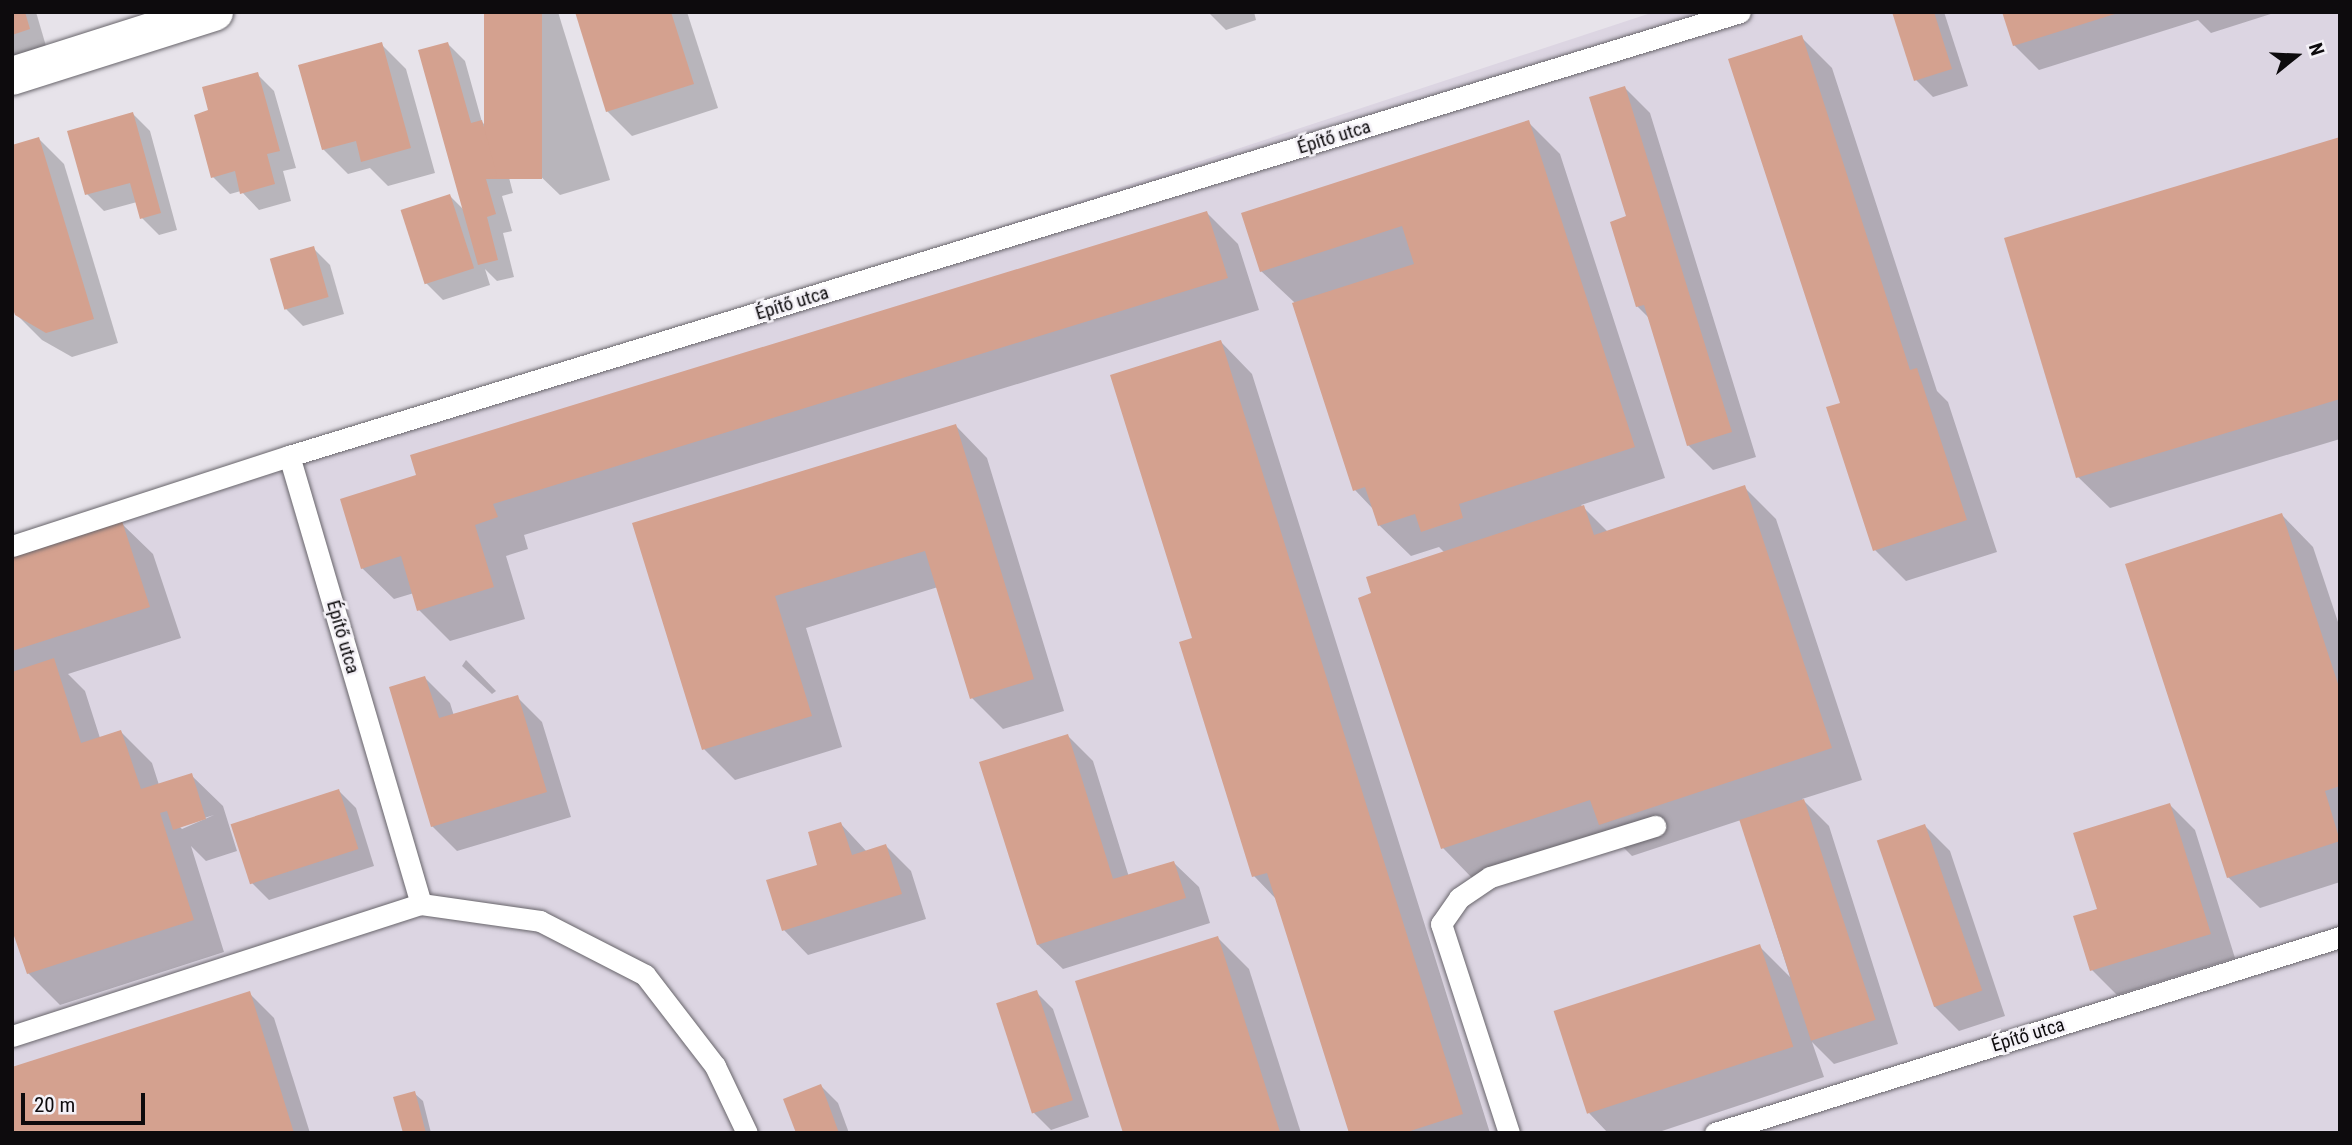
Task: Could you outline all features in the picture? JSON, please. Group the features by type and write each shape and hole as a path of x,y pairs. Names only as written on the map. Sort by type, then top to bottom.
{"street":[{"path":"12,76 214,12"}],"lane":[{"name":"Építő utca","path":"421,904 289,456 1740,12"},
{"path":"12,546 289,456"},
{"path":"1509,1133 1441,924 1459,898 1490,877 1655,826"},
{"path":"12,1036 421,904 540,921 645,975 715,1066 747,1133"},
{"name":"Építő utca","path":"1715,1133 2340,937"}],"shaded area":[{"path":"1654,12 2340,12 2340,1133 12,1133 12,551"}],"building":[{"path":"12,12 25,12 30,29 12,35"},
{"path":"484,12 542,12 542,179 484,179"},
{"path":"575,12 671,12 694,84 606,112"},
{"path":"1892,12 1934,12 1952,69 1914,81"},
{"path":"2002,12 2118,12 2118,13 2013,46"},
{"path":"1802,35 1910,370 1917,368 1967,520 1873,551 1826,407 1840,403 1728,59"},
{"path":"382,42 411,148 361,162 356,141 322,150 298,65"},
{"path":"448,42 471,123 482,120 497,176 486,179 496,214 487,217 498,260 478,265 418,50"},
{"path":"258,72 280,151 267,154 275,184 240,194 235,171 211,178 194,115 208,110 202,87"},
{"path":"1625,86 1732,432 1687,446 1644,305 1636,307 1610,222 1626,216 1589,97"},
{"path":"133,112 161,213 140,219 130,183 85,195 67,131"},
{"path":"1529,120 1635,447 1459,504 1463,518 1421,532 1415,514 1378,526 1365,487 1353,491 1292,303 1414,264 1402,226 1260,272 1241,213"},
{"path":"39,137 94,319 46,333 15,315 12,306 12,145"},
{"path":"2340,137 2340,399 2076,478 2004,238"},
{"path":"450,194 474,268 425,284 401,210"},
{"path":"1207,211 1228,278 493,504 498,517 475,525 494,587 417,611 401,556 361,569 340,499 416,475 410,455"},
{"path":"314,246 329,297 284,310 270,259"},
{"path":"1221,340 1463,1114 1404,1133 1349,1133 1267,873 1252,877 1179,642 1192,638 1110,375"},
{"path":"956,424 1034,679 970,699 925,551 775,596 812,716 702,750 632,523"},
{"path":"1745,485 1832,748 1599,825 1590,800 1441,849 1358,598 1371,593 1366,577 1584,505 1594,535"},
{"path":"2282,513 2340,690 2340,786 2325,791 2340,841 2227,878 2125,564"},
{"path":"122,521 150,607 12,651 12,557"},
{"path":"54,658 81,743 121,730 141,789 192,773 206,819 173,830 167,811 160,813 194,920 27,974 12,930 12,672"},
{"path":"425,676 439,718 518,695 547,792 431,827 389,687"},
{"path":"1068,734 1113,879 1174,861 1186,898 1037,945 979,762"},
{"path":"339,789 358,849 250,884 231,824"},
{"path":"1804,799 1876,1020 1811,1041 1739,820"},
{"path":"2170,803 2211,934 2090,971 2073,916 2097,909 2073,833"},
{"path":"841,822 852,855 886,844 902,894 782,931 766,880 817,865 808,832"},
{"path":"1925,824 1982,990 1934,1007 1877,841"},
{"path":"1218,936 1280,1132 1123,1133 1075,981"},
{"path":"1760,944 1793,1047 1587,1114 1554,1011"},
{"path":"1037,990 1073,1100 1032,1114 996,1003"},
{"path":"250,991 294,1133 12,1133 12,1067"},
{"path":"821,1084 839,1133 796,1133 783,1099"},
{"path":"415,1091 426,1133 403,1133 393,1097"}]}
